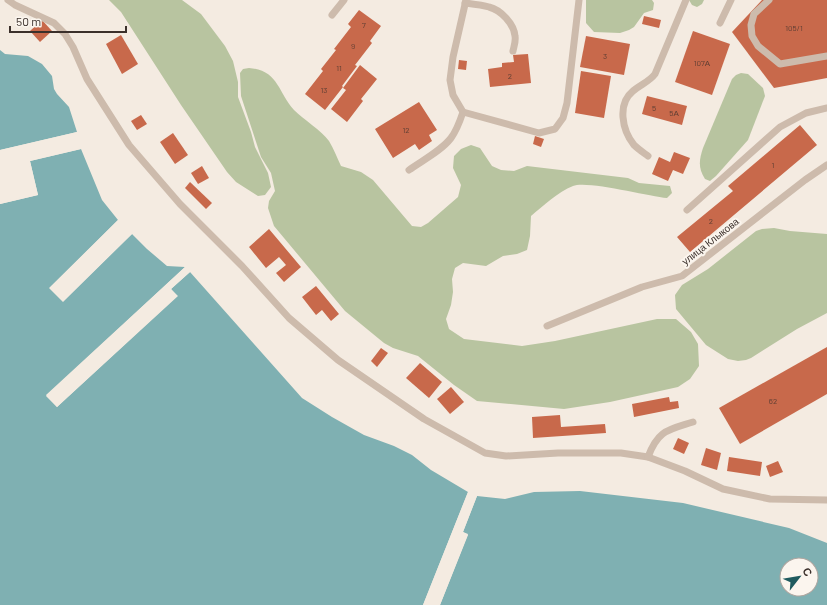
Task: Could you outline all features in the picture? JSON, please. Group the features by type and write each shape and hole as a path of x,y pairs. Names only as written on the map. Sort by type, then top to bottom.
{"lane":[{"path":"8,0 15,5 54,23 65,34 73,47 87,78 129,145 180,204 242,266 289,318 338,360 424,418 485,453 506,456 608,452 648,456 723,489 770,499 827,500"},
{"path":"332,15 344,0"},
{"path":"513,51 515,35 513,28 503,16 490,7 465,2 453,57 450,80 453,96 463,112 539,133 555,129 563,118 568,103 579,0"},
{"path":"648,156 634,145 626,132 624,124 624,103 632,91 651,80 655,74 686,0"},
{"path":"720,23 731,0"},
{"path":"769,0 754,14 751,25 752,36 758,46 780,64 827,56"},
{"path":"687,210 780,127 806,113 827,108"},
{"path":"409,170 443,146 451,138 457,128 463,112"},
{"name":"улица Клыкова","path":"547,326 642,287 682,276 805,180 827,165"},
{"path":"648,456 652,445 664,431 693,422"}],"green space":[{"path":"109,0 182,0 201,14 225,46 233,61 238,82 238,97 255,147 268,173 271,187 265,195 258,196 236,182 227,172 181,105 121,12"},
{"path":"586,0 652,0 654,3 653,10 644,13 634,27 629,30 620,33 594,32 586,23"},
{"path":"689,0 704,0 702,4 697,7 692,5"},
{"path":"249,68 259,70 272,77 294,110 322,133 329,141 341,166 361,172 373,180 412,226 421,227 428,223 458,197 461,185 453,168 454,156 461,149 471,145 480,148 492,166 501,170 514,171 527,166 628,178 639,183 670,186 672,193 667,198 590,185 573,186 562,192 531,216 530,236 527,250 517,254 503,256 486,266 463,263 455,268 452,279 453,292 451,305 446,319 449,329 464,339 522,346 555,341 657,319 676,319 691,332 698,344 699,366 690,379 678,387 610,402 564,409 477,401 454,385 418,356 393,348 384,343 345,311 274,226 268,208 269,201 275,191 271,173 261,157 241,96 240,73 243,69"},
{"path":"741,73 748,74 763,88 765,96 748,140 710,181 705,179 701,171 700,160 703,148 732,79"},
{"path":"774,228 827,234 827,313 797,329 751,358 738,361 728,359 706,345 676,309 675,295 682,285 708,269 756,231"}],"water":[{"path":"0,50 5,54 28,56 42,64 52,76 54,89 57,94 69,107 77,132 0,150"},
{"path":"81,149 102,200 118,220 50,288 63,301 132,234 167,266 185,267 46,396 57,407 177,296 171,289 190,272 302,398 364,435 394,446 412,455 431,470 468,492 423,605 0,605 0,204 38,195 30,161"},
{"path":"580,491 683,503 789,528 827,543 827,605 440,605 468,535 463,532 477,496 505,499 534,492"}],"pier":[{"path":"77,132 78,134 0,152 0,150"},
{"path":"81,147 81,149 30,161 38,195 0,204 0,202 36,194 28,161 29,159"},
{"path":"118,220 120,221 52,288 63,299 130,232 132,234 63,302 49,288"},
{"path":"185,267 187,269 49,395 57,404 175,296 169,288 188,270 190,272 171,289 178,296 57,407 46,395"},
{"path":"468,492 469,493 425,605 423,605"},
{"path":"475,495 477,496 463,532 468,534 440,605 438,605 466,536 461,532"}],"building":[{"path":"762,0 827,0 827,78 774,88 732,32"},
{"path":"359,10 381,26 370,41 372,43 355,65 357,66 342,86 343,87 325,110 305,94 323,71 321,69 351,27 348,24"},
{"path":"644,16 661,20 659,28 642,24"},
{"path":"42,20 52,31 40,42 30,31"},
{"path":"693,31 730,44 712,95 675,82"},
{"path":"121,35 138,64 122,74 106,44"},
{"path":"586,36 630,44 624,75 580,67"},
{"path":"528,54 531,83 490,87 488,69 502,67 502,63 514,62 513,55"},
{"path":"459,60 467,61 466,70 458,69"},
{"path":"360,65 377,79 361,99 363,101 347,122 331,109 346,90 343,88"},
{"path":"581,71 611,76 604,118 575,113"},
{"path":"647,96 687,106 682,125 642,114"},
{"path":"419,102 437,130 429,135 432,141 419,150 415,144 393,158 375,129"},
{"path":"141,115 147,124 137,130 131,121"},
{"path":"800,125 817,145 690,252 677,237 733,191 728,186"},
{"path":"173,133 188,155 175,164 160,142"},
{"path":"535,136 544,139 541,147 533,144"},
{"path":"674,152 690,158 683,174 673,170 668,181 652,174 659,157 670,162"},
{"path":"202,166 209,178 198,184 191,173"},
{"path":"190,182 212,203 206,209 185,188"},
{"path":"269,229 301,267 284,282 276,273 286,265 279,257 266,268 249,247"},
{"path":"316,286 339,314 331,321 322,310 316,315 302,297"},
{"path":"827,347 827,394 740,444 719,408"},
{"path":"381,348 388,353 377,367 371,361"},
{"path":"420,363 442,382 429,398 406,378"},
{"path":"451,387 464,402 450,414 437,399"},
{"path":"669,397 670,402 678,401 679,408 634,417 632,404"},
{"path":"560,415 561,427 605,424 606,433 533,438 532,417"},
{"path":"678,438 689,443 684,454 673,449"},
{"path":"706,448 721,453 717,470 701,465"},
{"path":"729,457 762,462 760,476 727,471"},
{"path":"778,461 783,472 770,477 766,466"}]}
